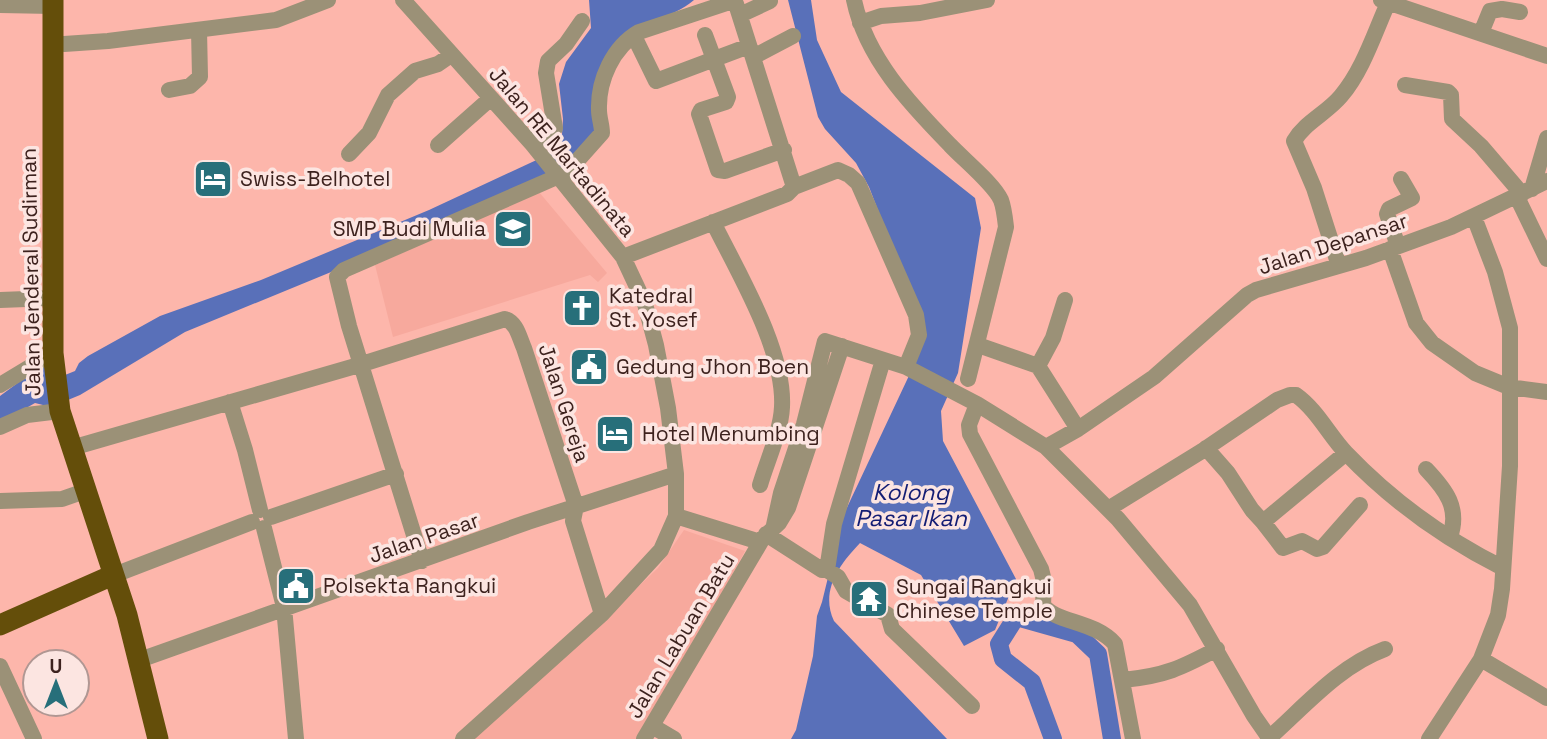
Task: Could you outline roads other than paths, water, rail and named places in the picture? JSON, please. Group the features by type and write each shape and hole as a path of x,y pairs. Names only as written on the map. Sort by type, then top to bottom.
{"highway":[{"name":"Jalan Jenderal Sudirman","path":"57,2 64,44 58,360"},
{"name":"Jalan Jenderal Sudirman","path":"57,2 53,298 64,407 85,491 148,657 157,738"},
{"name":"Jalan Jenderal Sudirman","path":"64,407 82,445 117,573 157,738"},
{"path":"0,625 117,573"}],"street":[{"path":"64,44 276,20 328,0"},
{"name":"Jalan RE Martadinata","path":"403,0 537,150 623,257 645,304 656,345 668,408 669,476 676,516"},
{"path":"854,0 871,50 881,65 930,124 993,188 1001,201 1006,226 968,379"},
{"path":"860,23 879,8 920,13 987,0"},
{"path":"422,561 336,281 340,272 559,177 600,136 602,130 598,111 603,83 617,50 634,36 729,1 734,1 740,15 794,187"},
{"path":"740,15 770,1"},
{"path":"0,5 57,2"},
{"path":"1339,265 1314,188 1294,141 1307,125 1342,95 1360,66 1384,2 1547,56"},
{"path":"1481,33 1490,11 1502,9 1520,12"},
{"path":"537,150 555,128 546,73 548,61 566,44 582,21"},
{"path":"169,90 186,88 200,77 199,30"},
{"path":"705,35 727,100 701,110 699,114 718,170 725,171 784,150"},
{"path":"634,36 656,81 793,36"},
{"path":"349,154 369,133 388,95 415,71 438,64 451,55"},
{"path":"1405,85 1448,92 1452,101 1452,119 1524,193 1547,259"},
{"path":"438,145 491,98"},
{"path":"1524,193 1547,138"},
{"path":"623,257 787,194 794,187 838,170 858,183 916,315 919,335 907,368"},
{"path":"1401,179 1412,198 1389,209 1387,214 1416,323 1432,343 1475,373 1509,387 1547,392"},
{"name":"Jalan Depansar","path":"1046,447 1078,429 1154,377 1247,295 1268,285 1394,247 1474,217 1547,181"},
{"path":"1429,739 1481,659 1498,615 1503,568 1510,466 1510,328 1495,272 1474,217"},
{"path":"713,222 760,318 780,379 781,415 760,485"},
{"path":"0,300 53,298"},
{"path":"1038,366 1053,338 1065,300"},
{"name":"Jalan Gereja","path":"361,364 505,319 516,327 576,506 573,521 602,614"},
{"path":"810,426 825,341 907,368 977,404 1046,447 1108,509 1175,584 1270,738 1346,669 1385,649"},
{"path":"978,345 1038,366 1078,429"},
{"path":"810,426 842,346"},
{"path":"0,385 58,360"},
{"path":"831,573 834,524 883,360"},
{"path":"82,445 361,364"},
{"path":"1108,509 1277,400 1296,395 1346,453 1424,522 1472,553 1503,568"},
{"path":"230,402 245,450 284,607 296,739"},
{"path":"977,404 969,425 970,434 1041,569 1044,581 1043,604 1050,613 1095,628 1115,644 1133,739"},
{"path":"0,427 27,415 64,407"},
{"name":"Jalan Labuan Batu","path":"648,733 763,540 810,426"},
{"path":"1206,448 1283,548 1303,541 1317,549 1323,547 1360,505"},
{"path":"1263,522 1346,453"},
{"path":"1426,469 1441,485 1454,511 1455,523 1450,537"},
{"path":"117,573 262,519 396,474"},
{"name":"Jalan Pasar","path":"148,657 284,607 669,476"},
{"path":"0,501 62,499 85,491"},
{"path":"463,739 602,614 661,550 676,516 763,540 831,573 846,591 887,615 892,629 972,706"},
{"path":"1123,680 1150,678 1174,671 1217,649"},
{"path":"1481,659 1547,698"},
{"path":"0,666 34,739"},
{"path":"648,733 674,739"}],"water":[{"path":"589,0 694,0 637,31 620,44 597,127 582,148 549,177 336,270 185,332 80,395 51,407 35,403 0,423 0,396 46,362 65,375 75,371 79,363 88,356 160,316 261,280 429,210 543,157 562,134 559,84 566,62 591,28"},
{"name":"Kolong Pasar Ikan","path":"788,0 811,0 817,40 841,92 975,198 981,228 958,373 941,411 943,441 1016,579 995,630 964,646 921,575 860,543 839,569 829,599 834,621 947,739 791,739 796,730 813,656 817,616 843,516 914,365 923,327 869,187 856,163 825,129 818,117"}],"waterway":[{"path":"1053,739 1032,682 1003,659 999,644 1016,617 1077,634 1098,654 1112,739"}],"place":[{"name":"Swiss-Belhotel","path":"213,179"},
{"name":"SMP Budi Mulia","path":"513,229"},
{"name":"Katedral St. Yosef","path":"582,308"},
{"name":"Gedung Jhon Boen","path":"589,367"},
{"name":"Hotel Menumbing","path":"615,434"},
{"name":"Polsekta Rangkui","path":"296,586"},
{"name":"Sungai Rangkui Chinese Temple","path":"869,599"}]}
